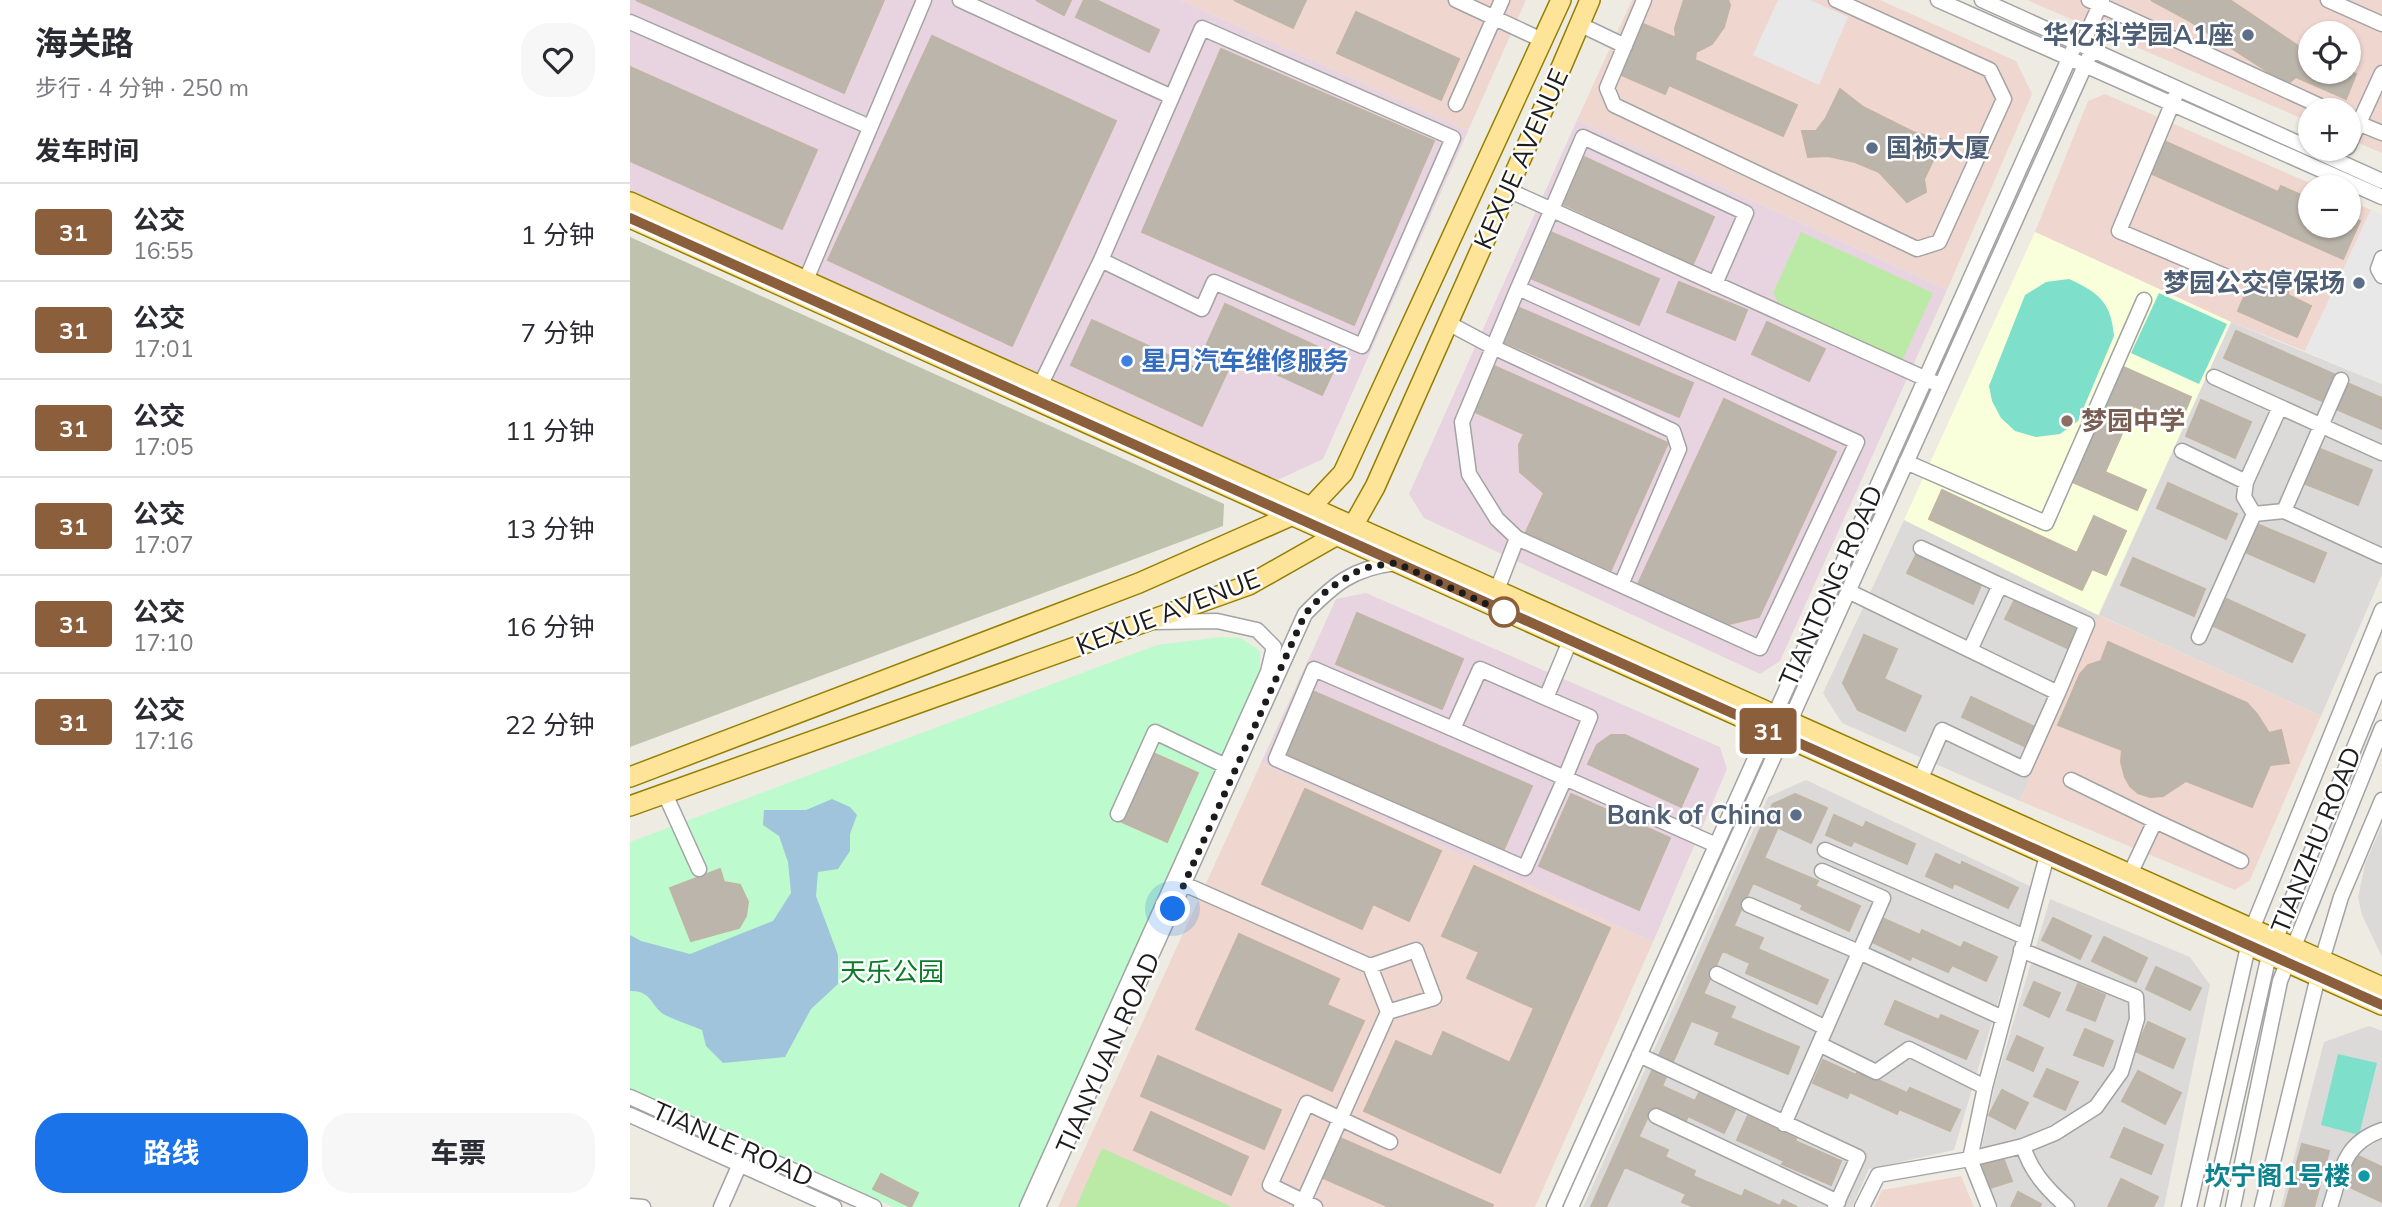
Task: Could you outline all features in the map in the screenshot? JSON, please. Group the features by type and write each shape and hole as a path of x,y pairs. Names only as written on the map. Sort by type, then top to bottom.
{"main road":[{"name":"KEXUE AVENUE","path":"630,777 1139,583 1311,507 1343,474 1561,0"},
{"name":"KEXUE AVENUE","path":"630,806 1249,585 1353,526 1375,487 1590,0"},
{"path":"630,202 803,288 1290,516 1570,641 1778,726 1920,780 2049,848 2130,874 2249,937"},
{"path":"630,218 1040,386 1497,590 1778,726 2319,968 2382,1005"},
{"path":"2319,968 2382,987"}],"street":[{"path":"803,288 924,0"},
{"path":"960,0 1172,97"},
{"path":"1456,0 1542,40"},
{"path":"1456,104 1502,0"},
{"path":"1644,0 1607,88 1614,105 1917,249 1939,242 2004,99 1990,70 1844,2"},
{"path":"1938,0 2172,104 2338,170 2382,181"},
{"path":"1982,0 2179,89 2338,170 2382,197"},
{"path":"2328,0 2382,24"},
{"path":"2083,46 2097,2 2303,98"},
{"path":"630,22 870,127"},
{"path":"1579,24 1625,46"},
{"path":"1040,386 1101,260 1202,28 1453,138 1362,346 1214,282 1202,309 1101,260"},
{"name":"TIANTONG ROAD","path":"1571,1207 1639,1055 1925,379 2069,59 2083,46"},
{"name":"TIANTONG ROAD","path":"1554,1207 1716,845 1848,591 2084,66 2083,46"},
{"path":"2361,110 2382,73"},
{"path":"2179,89 2119,231 2225,276"},
{"path":"2361,125 2382,133"},
{"path":"1518,288 1857,442 1760,648 1517,538 1497,519 1469,474 1462,422 1551,209 1583,137 1746,213 1715,284"},
{"path":"2338,170 2342,161"},
{"path":"1508,190 1941,386"},
{"path":"2382,258 2378,269 2382,276"},
{"path":"1906,462 2046,523 2144,300"},
{"path":"1448,323 1493,347 1673,431 1679,449 1621,585"},
{"path":"2214,377 2382,453"},
{"path":"2284,511 2341,380"},
{"path":"2253,514 2244,497 2246,482 2280,407"},
{"path":"2182,452 2246,482"},
{"path":"2253,514 2284,511 2382,556"},
{"path":"2199,637 2253,514"},
{"path":"1497,590 1517,538"},
{"path":"1920,780 1942,730 2024,769 2087,624 1921,548"},
{"name":"TIANYUAN ROAD","path":"1027,1207 1305,614 1328,589 1356,572 1372,566 1396,563"},
{"path":"1970,650 2000,585"},
{"path":"1848,591 2058,693"},
{"path":"2189,1207 2249,937 2382,610"},
{"name":"TIANYUAN ROAD","path":"1038,1207 1184,884 1268,672 1274,647 1257,630 1217,621 1147,622"},
{"path":"1546,698 1570,641"},
{"path":"1453,729 1480,669 1590,717 1565,778 1525,867 1276,758 1314,669 1565,778 1716,845"},
{"name":"TIANZHU ROAD","path":"2212,1207 2281,951 2382,680"},
{"name":"TIANZHU ROAD","path":"2232,1207 2280,981 2281,951 2382,728"},
{"path":"1118,814 1155,732 1231,768"},
{"path":"2071,780 2241,861"},
{"path":"665,794 699,869"},
{"path":"2262,1207 2319,968 2341,897 2382,800"},
{"path":"2130,874 2155,821"},
{"path":"1989,1207 1970,1160 1985,1087 2049,848"},
{"path":"1825,850 2136,997 2137,1019 2121,1072 2096,1107 2055,1132 2023,1146 1970,1160 1878,1175 1862,1207"},
{"path":"1784,1124 1883,898 1822,871"},
{"path":"1184,884 1370,966 1416,950 1434,998 1388,1012"},
{"path":"1749,905 2003,1018"},
{"path":"1370,966 1388,1012 1340,1119 1307,1205 1270,1185 1307,1103 1340,1119 1390,1142"},
{"path":"1717,974 1826,1028"},
{"path":"1819,1044 1876,1072 1909,1049 1985,1087"},
{"path":"1639,1055 1858,1157 1837,1204 1656,1116"},
{"name":"TIANLE ROAD","path":"630,1097 747,1150 851,1202 874,1207"},
{"name":"TIANLE ROAD","path":"630,1115 834,1207"},
{"path":"2330,1207 2350,1149 2361,1140 2382,1130"},
{"path":"2023,1146 2028,1163 2046,1188 2067,1207"},
{"path":"721,1207 747,1150"},
{"path":"630,1206 643,1207"}],"shaded area":[{"path":"630,0 1180,0 1468,131 1323,459 1271,483 630,191"},
{"path":"1180,0 1526,0 1468,131"},
{"path":"1632,0 1880,0 2016,61 2032,94 1947,290 1577,120"},
{"path":"1778,0 1810,0 1848,17 1819,85 1753,55"},
{"path":"2027,0 2382,0 2382,153 2361,144 2361,98 2298,98 2298,117"},
{"path":"2105,94 2298,178 2298,238 2358,238 2305,351 2231,322 2035,232 2088,101"},
{"path":"1577,120 1947,290 1780,661 1760,674 1424,518 1409,494"},
{"path":"2361,205 2371,210 2361,231"},
{"name":"梦园公交停保场","path":"2371,210 2382,215 2382,384 2305,351 2358,238 2361,238 2361,231"},
{"name":"梦园中学","path":"2035,232 2231,322 2098,615 1904,520"},
{"path":"630,237 1224,504 1223,526 630,747"},
{"path":"2069,279 2102,300 2110,315 2114,336 2078,421 2060,434 2036,437 2015,431 2001,418 1992,401 1989,386 2025,295 2046,282"},
{"path":"2159,293 2227,324 2199,384 2131,353"},
{"path":"2231,322 2382,384 2382,575 2321,716 2099,615"},
{"path":"1904,520 2099,615 2020,801 1842,723 1823,693"},
{"path":"1366,593 1720,747 1727,769 1653,942 1261,763 1336,599"},
{"path":"2098,615 2321,716 2250,880 2235,890 2020,801"},
{"path":"1261,763 1653,942 1535,1207 1058,1207"},
{"path":"1806,780 2032,887 1954,1150 1869,1169 1852,1207 1583,1207 1768,797"},
{"path":"832,799 850,807 857,815 850,834 850,851 838,869 818,872 816,896 838,955 838,984 811,1009 785,1057 723,1063 706,1046 702,1030 660,1012 643,993 630,991 630,935 641,941 690,954 773,921 791,893 788,862 779,836 763,825 764,810 806,810"},
{"path":"2382,825 2382,957 2362,915 2358,898 2365,864"},
{"path":"2050,899 2190,957 2210,985 2164,1207 1999,1207 1978,1165 1995,1084"},
{"path":"2369,1026 2382,1031 2382,1207 2281,1207 2324,1042"},
{"path":"2338,1054 2377,1063 2359,1135 2321,1125"},
{"path":"1961,1176 1974,1207 1874,1207 1882,1190"}],"green space":[{"path":"1801,232 1933,293 1902,361 1779,304 1773,293"},
{"name":"天乐公园","path":"1222,637 1241,638 1260,651 1260,675 1019,1207 894,1207 630,1089 630,842 1157,645"},
{"path":"1102,1148 1232,1207 1076,1207"}],"building":[{"path":"636,0 884,0 844,93"},
{"path":"1036,0 1071,0 1064,15"},
{"path":"1084,0 1096,0 1159,30 1149,52 1076,17"},
{"path":"1234,0 1306,0 1293,28"},
{"path":"1684,0 1728,0 1730,5 1724,27 1712,44 1696,52 1695,60 1797,105 1783,136 1669,85 1665,94 1619,74 1641,23 1676,38 1675,28"},
{"name":"华亿科学园A1座","path":"2151,0 2230,0 2298,46 2298,78 2287,84 2188,20"},
{"path":"1356,12 1459,59 1441,100 1337,53"},
{"path":"932,36 1116,121 1012,346 828,260"},
{"path":"1221,49 1434,141 1354,325 1142,232"},
{"path":"630,67 817,150 782,229 630,161"},
{"name":"华亿科学园A1座","path":"2312,84 2352,84 2346,98"},
{"name":"国祯大厦","path":"1840,89 1863,107 1913,132 1943,140 1924,179 1926,192 1907,202 1879,172 1855,162 1828,156 1808,157 1802,131 1816,131 1826,118"},
{"path":"2164,141 2278,192 2281,186 2298,194 2298,238 2352,238 2343,259 2150,173"},
{"path":"1584,157 1714,217 1693,264 1563,204"},
{"path":"1548,231 1659,279 1639,325 1528,277"},
{"path":"2251,280 2273,290 2276,282 2285,283 2289,288 2288,295 2311,306 2297,337 2238,311"},
{"path":"1679,282 1747,310 1735,340 1667,312"},
{"name":"星月汽车维修服务","path":"1225,304 1340,357 1322,395 1235,355 1202,426 1071,365 1092,320 1196,368"},
{"path":"1515,306 1693,383 1679,417 1500,340"},
{"path":"1767,322 1825,349 1809,381 1752,354"},
{"path":"2236,331 2336,375 2324,402 2224,358"},
{"path":"1494,366 1668,443 1611,570 1526,532 1544,493 1520,472 1519,445 1524,434 1475,412"},
{"path":"2121,366 2191,397 2179,426 2134,406 2105,472 2146,490 2137,510 2070,481"},
{"path":"2347,383 2382,398 2382,429 2336,409"},
{"path":"1724,399 1836,452 1759,617 1725,625 1638,584"},
{"path":"2201,400 2251,422 2235,458 2186,436"},
{"path":"2313,446 2372,470 2358,505 2298,481"},
{"path":"2168,483 2237,514 2226,539 2157,508"},
{"path":"1942,490 2077,553 2094,516 2126,531 2106,575 2092,569 2082,590 1929,519"},
{"path":"2257,524 2326,553 2314,582 2245,552"},
{"path":"1917,553 1982,583 1973,604 1907,573"},
{"path":"2133,558 2205,589 2194,616 2121,585"},
{"path":"2220,596 2305,635 2292,662 2207,623"},
{"path":"2015,599 2080,630 2071,650 2005,619"},
{"path":"1357,613 1463,659 1442,709 1336,664"},
{"path":"1864,635 1897,649 1884,679 1921,696 1905,731 1858,710 1843,683"},
{"path":"2108,642 2247,703 2269,733 2281,730 2289,763 2270,765 2252,807 2186,781 2163,796 2150,797 2138,793 2125,777 2121,762 2122,750 2058,725 2080,674 2088,665 2101,661"},
{"path":"1310,690 1532,786 1504,849 1283,753"},
{"path":"1971,697 2037,728 2028,748 1962,717"},
{"path":"1611,735 1625,735 1698,769 1681,807 1588,764 1597,745"},
{"path":"1153,753 1198,773 1167,842 1122,822"},
{"path":"1305,789 1441,851 1409,921 1373,904 1362,929 1262,884"},
{"path":"1571,794 1670,838 1639,910 1539,866"},
{"name":"Bank of China","path":"1795,794 1827,808 1811,843 1764,821 1773,804"},
{"path":"1834,815 1863,828 1866,822 1915,844 1907,864 1854,841 1851,846 1826,835"},
{"path":"1764,821 1778,827 1662,1086 1606,1207 1591,1207"},
{"path":"1936,854 1961,866 1962,862 2018,888 2008,908 1954,883 1952,888 1926,876"},
{"path":"1764,858 1818,881 1815,886 1860,906 1849,931 1801,909 1803,905 1753,883"},
{"path":"1474,866 1610,928 1567,1023 1467,978 1479,952 1442,936"},
{"path":"720,869 724,882 740,885 748,902 746,916 739,928 691,941 670,888"},
{"path":"1882,918 1920,935 1922,930 1961,948 1964,942 1997,957 1986,981 1952,965 1948,972 1912,956 1910,960 1870,941"},
{"path":"2053,918 2091,936 2080,959 2042,940"},
{"path":"1734,926 1763,938 1758,949 1828,980 1817,1004 1746,973 1750,963 1723,951"},
{"path":"1239,934 1339,979 1327,1005 1364,1021 1332,1091 1196,1029"},
{"path":"2104,937 2147,958 2136,982 2092,961"},
{"path":"2156,967 2201,988 2190,1010 2146,989"},
{"path":"2034,982 2060,993 2049,1017 2024,1005"},
{"path":"2078,984 2105,995 2095,1021 2067,1010"},
{"path":"1704,994 1735,1007 1730,1018 1799,1047 1788,1074 1715,1044 1720,1032 1692,1021"},
{"path":"1895,1001 1939,1020 1941,1015 1978,1031 1966,1059 1885,1024"},
{"path":"1534,1008 1567,1023 1543,1078 1510,1062"},
{"path":"2148,1022 2185,1039 2173,1068 2135,1051"},
{"path":"2085,1029 2113,1041 2103,1066 2074,1055"},
{"path":"1443,1032 1543,1078 1500,1173 1364,1111 1396,1041 1432,1057"},
{"path":"2017,1036 2043,1048 2033,1071 2007,1059"},
{"path":"1158,1056 1281,1110 1264,1149 1141,1096"},
{"path":"1823,1060 1856,1075 1858,1071 1907,1093 1910,1088 1960,1110 1950,1131 1899,1109 1897,1114 1850,1092 1847,1098 1813,1083"},
{"path":"2047,1069 2078,1082 2065,1110 2034,1096"},
{"path":"2138,1071 2181,1093 2165,1124 2122,1101"},
{"path":"1662,1086 1695,1101 1700,1091 1736,1108 1724,1133 1688,1116 1684,1125 1652,1110"},
{"path":"2002,1090 2028,1103 2015,1129 1989,1115"},
{"path":"1151,1112 1248,1157 1231,1195 1134,1150"},
{"path":"1749,1113 1798,1134 1795,1141 1841,1161 1831,1185 1782,1164 1784,1161 1737,1140"},
{"path":"2124,1128 2163,1145 2151,1174 2111,1157"},
{"path":"1639,1137 1668,1150 1665,1157 1695,1171 1693,1176 1742,1197 1745,1190 1780,1206 1783,1200 1797,1207 1694,1207 1682,1202 1686,1194 1625,1167"},
{"path":"1340,1138 1493,1205 1389,1207 1323,1178"},
{"path":"2302,1144 2329,1151 2314,1207 2285,1207"},
{"name":"坎宁阁1号楼","path":"2356,1155 2382,1167 2382,1202 2343,1184"},
{"path":"2003,1157 2012,1181 1990,1188 1982,1163"},
{"path":"881,1174 918,1193 911,1207 873,1189"},
{"path":"2121,1179 2158,1197 2153,1207 2108,1207"},
{"path":"2018,1192 2041,1204 2040,1207 2011,1207"}],"bus line":[{"name":"31","path":"630,218 2382,1005"}],"place":[{"name":"华亿科学园A1座","path":"2248,35"},
{"name":"国祯大厦","path":"1872,148"},
{"name":"梦园公交停保场","path":"2359,283"},
{"name":"星月汽车维修服务","path":"1127,361"},
{"name":"梦园中学","path":"2067,421"},
{"name":"Bank of China","path":"1796,815"},
{"name":"坎宁阁1号楼","path":"2364,1176"}],"route":[{"path":"1173,909 1305,614 1328,589 1356,572 1372,566 1396,563 1504,612"}]}
